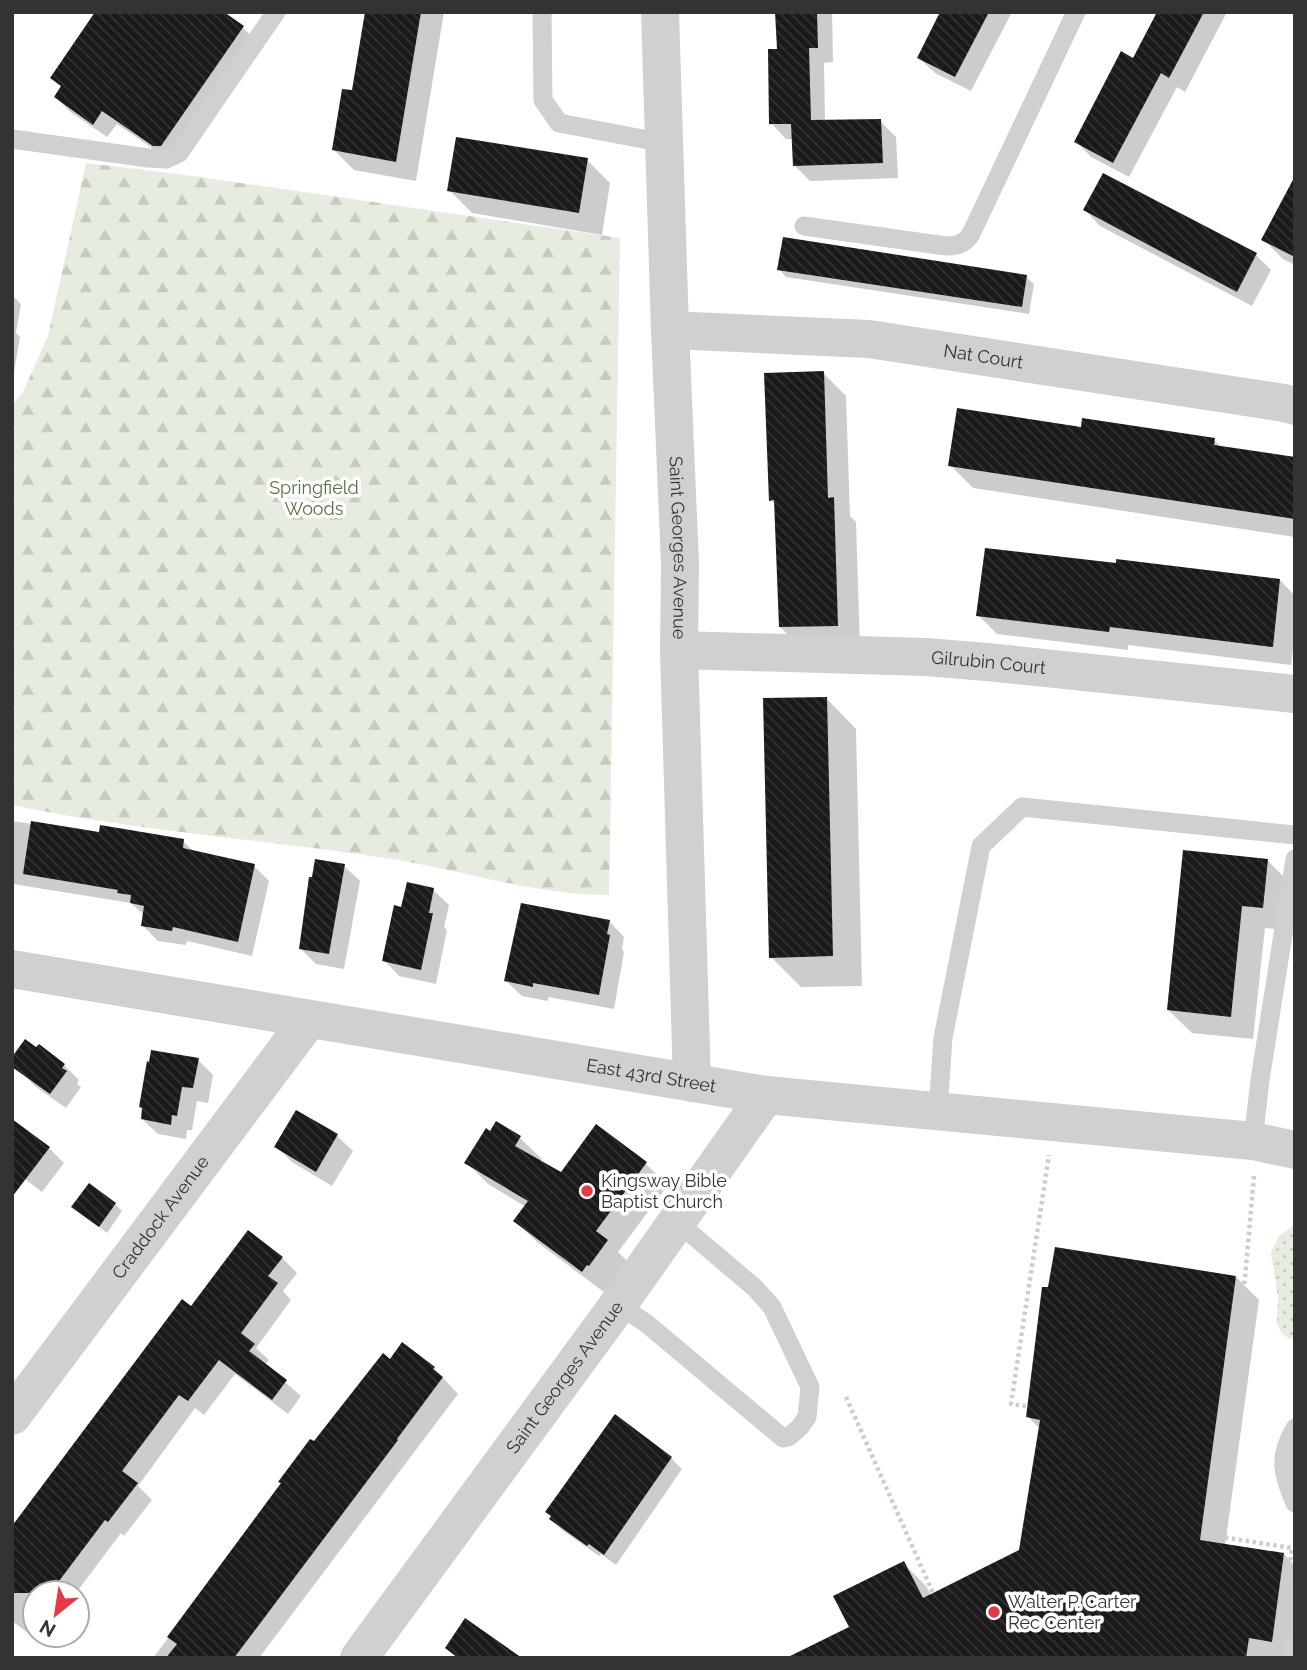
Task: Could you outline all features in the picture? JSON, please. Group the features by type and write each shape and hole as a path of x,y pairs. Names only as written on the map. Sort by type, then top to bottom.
{"street":[{"name":"Saint Georges Avenue","path":"660,12 680,564 692,1083"},
{"name":"Nat Court","path":"670,330 869,339 1295,406"},
{"name":"Gilrubin Court","path":"680,650 926,657 1295,694"},
{"name":"East 43rd Street","path":"12,969 766,1095 938,1110 1254,1157 1295,1150"},
{"name":"Craddock Avenue","path":"12,1416 309,1019"},
{"name":"Saint Georges Avenue","path":"359,1658 618,1305 766,1095"}],"lane":[{"path":"12,139 148,159 166,159 173,156 179,153 275,12"},
{"path":"542,12 543,100 559,123 664,143"},
{"path":"804,226 946,246 957,246 965,242 1076,12"},
{"path":"938,1110 943,1038 981,846 1022,807 1295,835"},
{"path":"1254,1157 1260,1080 1295,859"},
{"path":"618,1305 646,1323 783,1438 790,1436 800,1427 807,1416 810,1387 772,1307 755,1288 676,1221"},
{"path":"1295,1428 1288,1439 1283,1459 1284,1478 1295,1503"},
{"path":"1293,1658 1295,1645"}],"path":[{"path":"1026,1406 1012,1404 1050,1151"},
{"path":"1254,1157 1245,1278 1209,1535 1292,1548 1280,1630"},
{"path":"846,1397 933,1593"}],"green space":[{"name":"Springfield Woods","path":"86,163 620,238 609,895 552,891 385,858 105,822 12,805 12,405 23,392 48,336"},
{"path":"1295,1224 1295,1337 1290,1339 1282,1334 1277,1324 1278,1297 1271,1252 1279,1236"}],"building":[{"path":"95,12 224,12 244,26 161,146 153,146 102,111 93,125 54,97 61,86 50,78"},
{"path":"365,12 421,12 396,162 332,150 342,89 352,90"},
{"path":"775,12 817,12 818,48 809,48 811,120 881,119 883,163 793,166 791,124 769,124 768,49 777,49"},
{"path":"940,12 989,12 955,77 917,58"},
{"path":"1157,12 1204,12 1169,78 1161,73 1113,163 1074,142 1121,51 1133,58"},
{"path":"456,137 588,158 579,213 447,191"},
{"path":"1103,173 1257,253 1237,292 1083,210"},
{"path":"1295,176 1295,257 1261,240"},
{"path":"783,237 1027,275 1022,307 777,270"},
{"path":"824,371 828,498 834,497 838,626 779,627 774,500 769,501 764,373"},
{"path":"957,408 1081,427 1082,418 1215,438 1214,445 1295,457 1295,519 948,466"},
{"path":"985,548 1116,563 1116,559 1280,579 1273,647 1110,627 1109,632 976,616"},
{"path":"827,697 833,956 769,958 763,698"},
{"path":"31,821 99,832 100,825 184,839 183,848 255,864 238,942 173,927 172,931 141,926 144,906 130,903 131,895 117,893 118,890 23,874"},
{"path":"1183,850 1268,859 1263,908 1242,906 1231,1017 1167,1010"},
{"path":"315,859 345,864 329,954 299,949 309,877 312,877"},
{"path":"407,882 434,888 429,913 433,913 421,970 382,961 394,905 401,907"},
{"path":"521,903 610,920 607,934 610,935 599,995 533,983 533,987 504,981"},
{"path":"25,1039 36,1047 39,1044 65,1064 62,1068 67,1071 50,1094 12,1067 12,1057"},
{"path":"151,1050 199,1058 193,1088 182,1087 177,1116 172,1115 171,1125 141,1119 142,1108 139,1107"},
{"path":"296,1110 338,1134 316,1172 274,1147"},
{"path":"12,1119 50,1147 12,1197"},
{"path":"496,1121 521,1136 515,1146 561,1172 596,1124 647,1162 596,1231 608,1240 582,1272 513,1221 528,1201 464,1163 486,1128 490,1131"},
{"path":"89,1183 116,1203 99,1227 71,1207"},
{"path":"248,1230 283,1257 268,1276 278,1283 241,1333 255,1344 249,1351 287,1380 272,1400 219,1360 188,1401 179,1395 122,1471 138,1483 108,1522 105,1520 61,1579 21,1579 21,1593 12,1593 12,1526 182,1299 191,1306"},
{"path":"1055,1247 1236,1276 1200,1540 1284,1553 1272,1642 1249,1638 1246,1658 786,1658 849,1627 833,1596 904,1561 923,1598 1019,1550 1040,1420 1026,1417 1042,1287 1048,1287"},
{"path":"402,1342 435,1367 433,1369 443,1377 398,1440 234,1658 166,1658 177,1644 167,1637 281,1483 278,1482 310,1439 314,1441 383,1353 390,1359"},
{"path":"615,1414 672,1457 604,1555 549,1519 551,1516 545,1512"},
{"path":"465,1618 522,1658 458,1658 445,1648"}],"place":[{"name":"Kingsway Bible Baptist Church","path":"587,1191"},
{"name":"Walter P. Carter Rec Center","path":"994,1612"}]}
